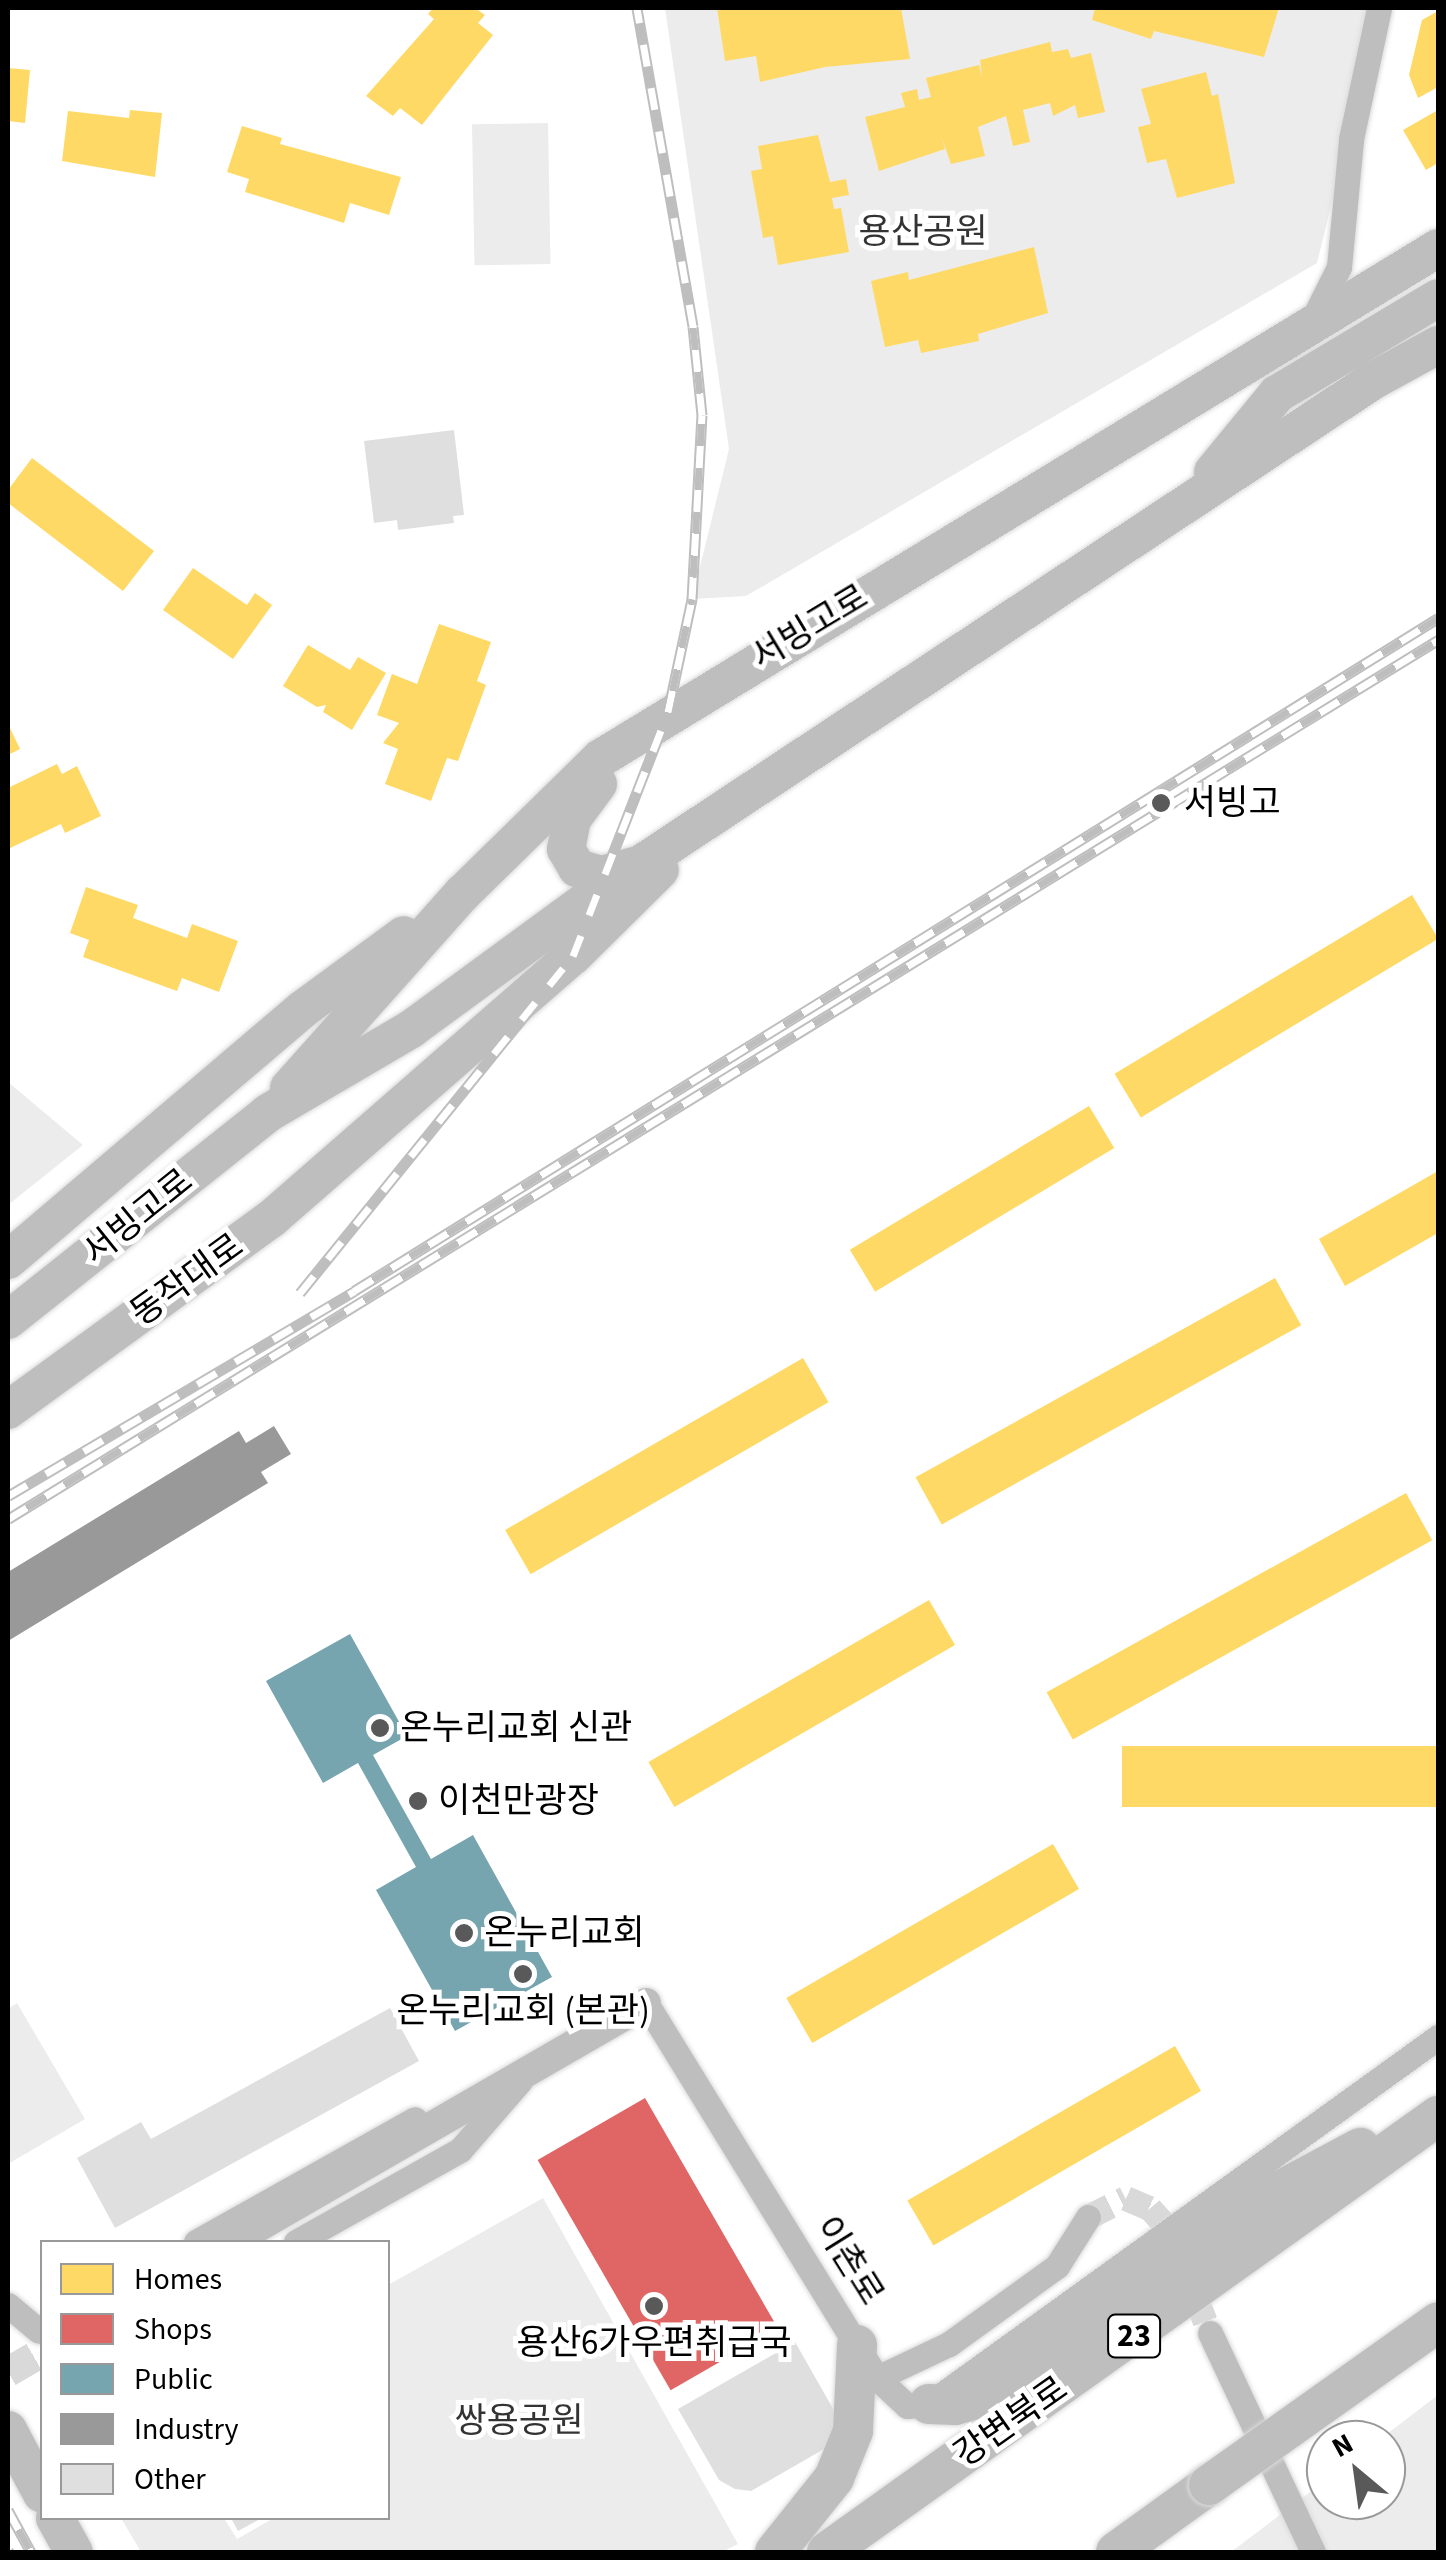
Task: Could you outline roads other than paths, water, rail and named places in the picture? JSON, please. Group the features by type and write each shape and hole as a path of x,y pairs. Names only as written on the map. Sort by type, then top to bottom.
{"highway":[{"path":"930,2404 955,2406 989,2395 1244,2210 1438,2106"},
{"name":"강변북로","path":"827,2552 1438,2116"},
{"path":"1118,2548 1438,2322"},
{"path":"776,2552 834,2478 853,2432 867,2361"}],"main road":[{"name":"서빙고로","path":"268,1113 462,892 601,758 1312,320 1438,248"},
{"name":"서빙고로","path":"1189,501 1277,394 1438,298"},
{"name":"서빙고로","path":"8,1320 268,1113 412,1029 642,864 1189,501 1438,344"},
{"path":"633,737 572,819 566,849 576,868 602,875 642,864"},
{"name":"동작대로","path":"8,1410 271,1220 573,956 709,822"},
{"path":"8,1260 303,1010 462,892"},
{"path":"8,2430 40,2490"},
{"path":"56,2520 74,2552"}],"street":[{"path":"1312,320 1339,267 1351,139 1380,8"},
{"name":"이촌로","path":"235,2240 646,2004 867,2361 907,2406 930,2404"},
{"path":"930,2404 1438,2038"},
{"path":"200,2240 464,2092 530,2070"},
{"path":"300,2240 460,2150 530,2070"},
{"path":"867,2361 949,2344 1057,2266 1088,2217"},
{"path":"8,2305 40,2331"},
{"path":"1210,2332 1313,2552"}],"tunnel":[{"path":"1088,2217 1126,2198 1150,2208 1169,2229 1210,2333"},
{"path":"8,2372 40,2353"}],"railway":[{"path":"300,1293 573,956 668,712 692,599 702,415 693,326 637,8"},
{"path":"8,1496 354,1291 1438,618"},
{"path":"8,1519 1438,640"},
{"path":"8,2510 31,2552"}],"place":[{"name":"서빙고","path":"1161,803"},
{"name":"온누리교회 신관","path":"380,1728"},
{"name":"이천만광장","path":"418,1801"},
{"name":"온누리교회","path":"464,1933"},
{"name":"온누리교회 (본관)","path":"523,1974"},
{"name":"용산6가우편취급국","path":"654,2306"}],"park label":[{"name":"용산공원","path":"923,232"},
{"name":"쌍용공원","path":"519,2421"}]}
